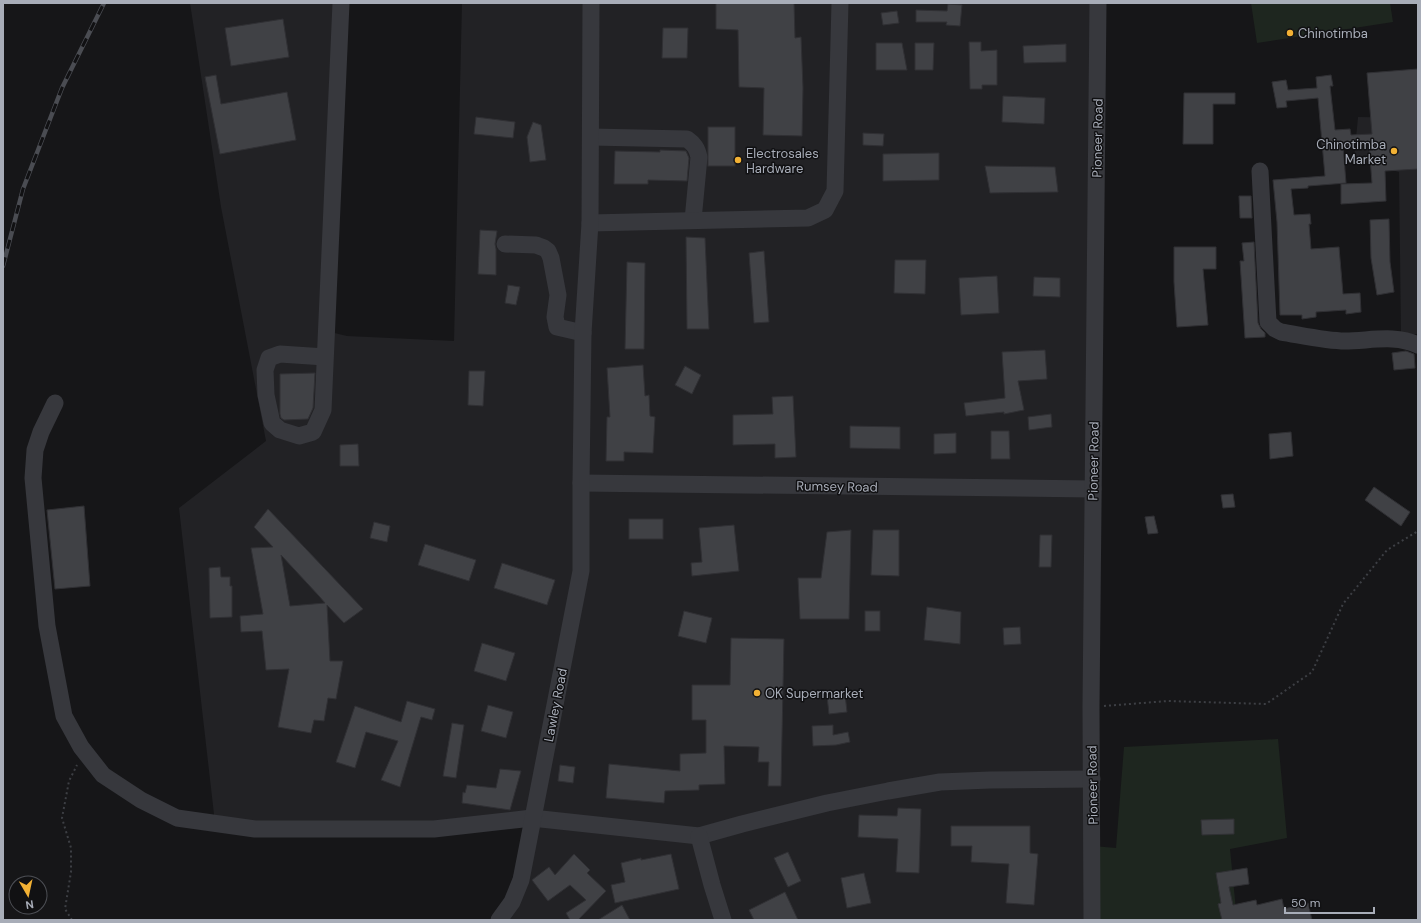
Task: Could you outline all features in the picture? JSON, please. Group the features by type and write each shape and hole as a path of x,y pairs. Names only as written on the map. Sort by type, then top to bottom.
{"street":[{"path":"325,357 280,354 269,358 265,370 266,396 272,423 280,430 299,436 313,432 324,410 325,357 341,3"},
{"name":"Lawley Road","path":"499,920 512,902 521,880 581,571 580,483 583,334 590,223 591,3"},
{"path":"590,223 808,218 825,210 835,191 840,3"},
{"name":"Pioneer Road","path":"1092,920 1091,707 1098,3"},
{"path":"591,137 687,139 698,151 699,157 692,220"},
{"path":"1260,171 1268,322 1274,329 1281,332 1344,341 1394,339 1403,340 1418,345"},
{"path":"505,244 536,245 548,251 551,258 558,295 555,317 558,327 583,334"},
{"path":"55,403 41,432 35,450 33,478 38,546 47,626 64,716 81,747 103,775 141,800 177,818 255,829 434,830 532,818 699,836 827,803 940,782 1092,779"},
{"name":"Rumsey Road","path":"580,483 1093,489"},
{"path":"699,836 712,885 724,920"}],"path":[{"path":"1091,707 1168,701 1266,704 1312,672 1343,604 1388,550 1418,531"},
{"path":"72,920 65,909 71,872 71,848 62,818 70,781 79,761 86,754"}],"shaded area":[{"path":"190,3 341,3 326,331 347,336 454,341 462,3 1098,3 1092,920 499,920 532,818 494,823 215,823 179,508 266,441 221,207"},
{"name":"Chinotimba","path":"1251,3 1390,3 1393,22 1257,43"},
{"path":"1358,117 1418,118 1418,334 1401,334 1399,172 1354,160"},
{"path":"1278,739 1287,838 1230,849 1237,920 1092,920 1093,846 1116,848 1124,747"}],"building":[{"path":"716,3 794,3 795,38 801,37 803,88 802,136 763,135 764,88 739,87 738,30 716,29"},
{"path":"948,4 962,5 960,26 946,25 947,22 916,22 916,10 947,11"},
{"path":"897,11 899,23 883,25 881,13"},
{"path":"283,19 289,57 231,66 225,28"},
{"path":"663,28 688,28 687,58 662,58"},
{"path":"969,42 981,42 981,51 997,50 997,85 982,85 982,89 970,89"},
{"path":"876,43 902,43 907,70 876,70"},
{"path":"915,43 934,43 933,70 915,70"},
{"path":"1066,44 1066,62 1024,63 1023,46"},
{"path":"1418,69 1418,169 1385,171 1386,201 1341,204 1341,184 1372,183 1369,144 1343,146 1346,183 1291,189 1294,215 1310,214 1311,224 1309,224 1311,249 1339,247 1343,294 1360,293 1361,312 1346,314 1346,310 1316,312 1316,317 1302,319 1302,315 1280,315 1277,222 1273,180 1325,176 1318,98 1286,101 1287,107 1277,108 1272,82 1286,80 1288,90 1317,88 1316,77 1331,75 1333,86 1330,86 1335,130 1350,129 1351,135 1372,134 1367,73"},
{"path":"216,75 221,104 287,92 296,140 220,154 205,77"},
{"path":"1184,93 1235,93 1235,104 1213,104 1213,144 1183,144"},
{"path":"1003,96 1045,98 1044,124 1002,122"},
{"path":"476,117 515,122 513,138 474,134"},
{"path":"533,122 541,125 546,160 530,162 527,137"},
{"path":"708,127 735,127 735,166 708,166"},
{"path":"863,133 884,134 883,146 863,145"},
{"path":"660,150 686,151 689,158 687,181 648,180 648,184 614,184 615,151 660,152"},
{"path":"939,153 939,180 883,181 883,154"},
{"path":"985,166 1055,167 1058,192 990,193"},
{"path":"1239,196 1251,196 1252,218 1240,218"},
{"path":"1389,219 1390,262 1394,292 1377,295 1371,258 1370,220"},
{"path":"480,230 497,231 495,244 496,275 478,274"},
{"path":"686,237 705,238 709,329 687,329"},
{"path":"1254,242 1258,323 1265,333 1265,337 1245,338 1240,261 1244,261 1242,243"},
{"path":"1174,247 1216,247 1216,269 1203,269 1208,325 1177,327 1174,282"},
{"path":"764,251 769,322 754,323 749,253"},
{"path":"895,260 926,260 925,294 894,293"},
{"path":"627,262 645,263 644,349 625,349"},
{"path":"997,276 999,313 961,315 959,278"},
{"path":"1034,277 1060,278 1060,297 1033,296"},
{"path":"508,285 520,287 516,305 505,303"},
{"path":"1045,350 1047,379 1018,381 1024,410 1004,414 1004,412 966,416 964,403 1005,398 1002,352"},
{"path":"1406,351 1414,354 1415,368 1394,370 1392,353"},
{"path":"643,365 645,396 649,395 650,416 655,417 653,453 624,452 624,461 606,461 607,417 610,417 607,368"},
{"path":"685,366 701,375 692,394 675,385"},
{"path":"469,371 485,371 483,406 468,405"},
{"path":"315,373 313,408 308,419 284,420 281,418 280,374"},
{"path":"793,396 796,457 775,458 775,444 733,445 733,415 773,414 772,397"},
{"path":"1051,414 1052,427 1029,430 1028,417"},
{"path":"850,426 900,427 900,449 850,448"},
{"path":"991,431 1009,431 1010,459 991,459"},
{"path":"1291,432 1293,456 1270,459 1269,434"},
{"path":"956,433 956,453 934,454 934,434"},
{"path":"358,444 359,466 340,466 340,445"},
{"path":"1374,487 1410,512 1401,526 1365,500"},
{"path":"1233,494 1235,507 1223,508 1221,495"},
{"path":"84,506 90,586 55,589 47,510"},
{"path":"268,509 363,609 344,623 327,605 330,661 343,661 336,699 328,698 324,721 314,720 311,733 278,727 289,669 266,670 262,631 241,632 240,616 263,614 251,548 273,547 254,527","holes":["281,555 325,603 290,606"]},
{"path":"1154,516 1158,533 1148,534 1145,517"},
{"path":"629,519 663,519 663,539 629,539"},
{"path":"374,522 390,526 387,542 370,538"},
{"path":"734,525 739,571 692,576 691,563 702,562 699,528"},
{"path":"851,530 849,619 800,619 798,578 821,578 827,532"},
{"path":"873,530 899,530 899,576 871,575"},
{"path":"1040,535 1052,535 1051,567 1039,567"},
{"path":"425,544 476,560 469,581 418,565"},
{"path":"502,563 555,580 547,605 494,588"},
{"path":"220,567 221,577 230,577 230,586 232,586 232,617 210,618 209,568"},
{"path":"927,607 961,612 960,644 924,640"},
{"path":"684,611 712,618 706,643 678,636"},
{"path":"865,611 880,611 880,631 865,631"},
{"path":"1020,627 1021,644 1004,645 1003,628"},
{"path":"731,638 784,639 781,786 768,786 769,762 758,762 759,747 724,746 725,784 699,785 699,790 665,791 664,803 606,798 609,764 680,771 680,754 706,753 706,720 692,720 692,685 730,685"},
{"path":"482,643 515,653 506,681 474,671"},
{"path":"845,694 847,712 829,714 827,696"},
{"path":"407,701 435,709 432,720 421,717 400,787 381,780 398,741 366,732 355,768 336,762 355,706 401,722"},
{"path":"488,705 513,712 506,738 481,731"},
{"path":"452,723 464,725 456,778 443,776"},
{"path":"833,725 833,735 848,732 850,742 836,745 813,746 812,726"},
{"path":"560,765 575,767 573,783 558,781"},
{"path":"500,769 521,771 510,810 462,803 463,792 465,793 467,785 496,788"},
{"path":"898,808 921,809 919,873 896,872 898,839 858,837 859,815 897,816"},
{"path":"1234,819 1234,834 1202,835 1201,820"},
{"path":"951,826 1030,826 1030,853 1038,854 1034,905 1006,903 1009,864 971,862 972,846 951,846"},
{"path":"788,852 801,881 788,887 774,858"},
{"path":"574,854 590,870 587,873 606,891 578,920 570,920 566,913 586,900 570,885 548,901 532,880 549,867 555,875"},
{"path":"671,854 679,889 615,903 611,885 625,882 621,863 641,858 641,860"},
{"path":"1247,868 1249,884 1229,887 1233,905 1256,900 1257,905 1282,899 1284,909 1308,903 1312,920 1222,920 1218,904 1221,903 1216,873"},
{"path":"864,873 871,903 847,908 841,878"},
{"path":"785,892 798,920 754,920 749,910"},
{"path":"622,905 630,920 598,920"}],"railway":[{"path":"3,266 23,189 62,88 104,3"}],"place":[{"name":"Chinotimba","path":"1290,33"},
{"name":"Chinotimba Market","path":"1394,151"},
{"name":"Electrosales Hardware","path":"738,160"},
{"name":"OK Supermarket","path":"757,693"}]}
